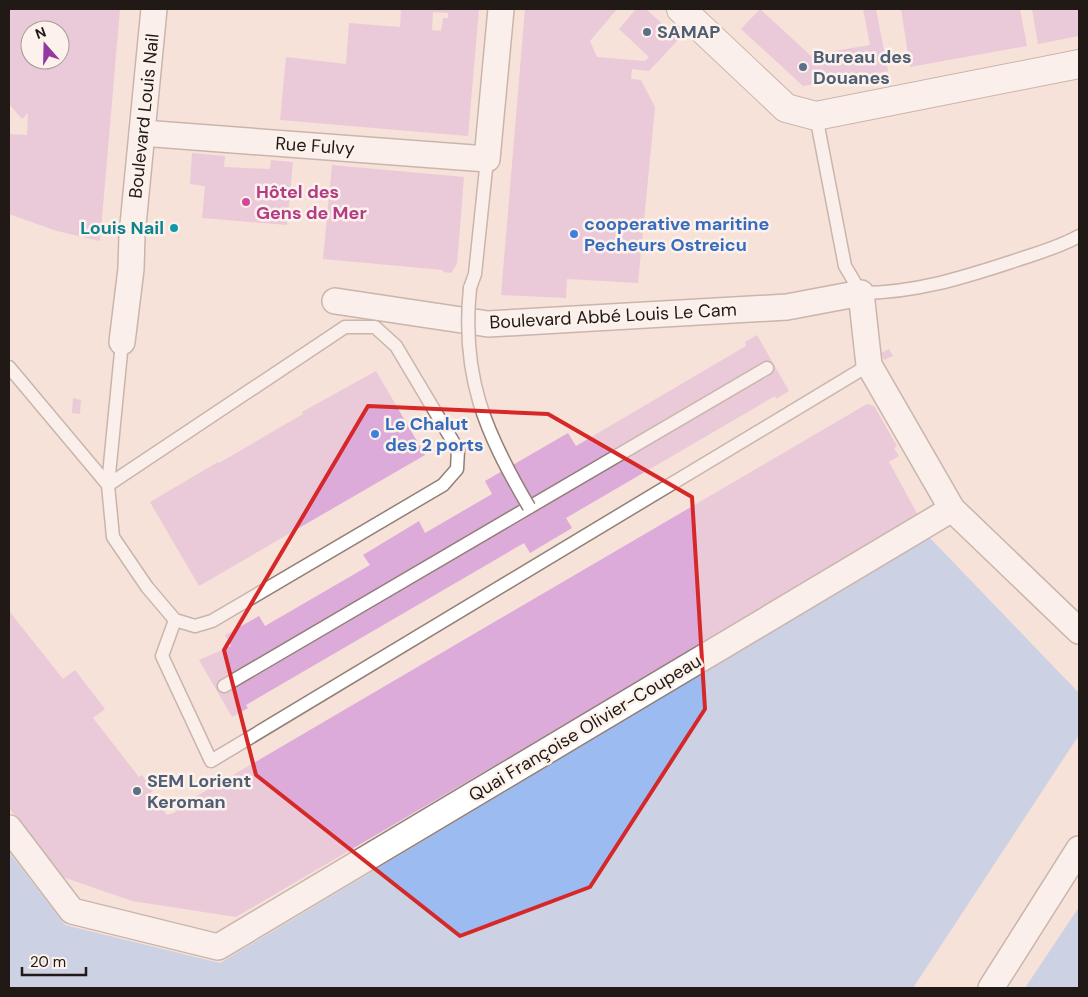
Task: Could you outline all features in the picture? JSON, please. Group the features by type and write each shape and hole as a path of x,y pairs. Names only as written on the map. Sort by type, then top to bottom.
{"street":[{"name":"Boulevard Louis Nail","path":"122,342 131,269 132,235 154,9"},
{"path":"487,159 501,9"},
{"path":"681,9 786,108 818,127 1079,64"},
{"name":"Rue Fulvy","path":"142,133 487,159"},
{"path":"861,293 869,365 952,509 1079,631"},
{"name":"Boulevard Abbé Louis Le Cam","path":"335,301 488,324 787,308 861,293"},
{"name":"Quai Françoise Olivier-Coupeau","path":"9,828 72,910 218,947 952,509"},
{"path":"991,988 1079,848"}],"lane":[{"path":"818,127 845,266 861,293"},
{"path":"487,159 475,274 470,288 468,329 475,385 493,443 529,507"},
{"name":"Boulevard Abbé Louis Le Cam","path":"861,293 894,293 965,277 1063,244 1079,236"},
{"path":"108,485 345,327 375,327 396,346 458,450 457,469 443,485 212,621 194,626 175,620 146,586 113,537 108,485 122,342"},
{"path":"175,620 162,656 211,761 869,365"},
{"path":"9,367 108,485"},
{"path":"224,686 767,368"}],"highlighted area":[{"path":"368,406 548,414 692,497 705,709 590,887 460,936 256,775 224,650"}],"water":[{"path":"929,537 1079,693 1079,735 913,988 9,988 9,852 65,925 220,963"},
{"path":"1079,907 1079,988 1025,988"}],"building":[{"path":"9,9 120,9 100,241 57,231 9,214 9,134 27,135 28,113 22,119 9,104"},
{"path":"401,9 479,9 468,136 280,120 286,57 346,64 349,23 400,27","holes":["433,12 448,13 448,18 443,18 441,31 432,30"]},
{"path":"525,9 617,9 590,41 597,57 645,61 649,57 619,29 636,9 646,9 679,39 649,71 632,69 631,79 641,80 655,107 638,283 567,279 566,298 501,295"},
{"path":"760,9 810,55 870,45 863,9 876,9 888,71 803,86 741,29"},
{"path":"901,9 1020,9 1027,46 910,67"},
{"path":"1032,9 1079,9 1079,36 1038,44"},
{"name":"Hôtel des Gens de Mer","path":"192,153 225,156 224,167 270,169 271,160 293,162 287,225 202,218 205,186 190,184"},
{"path":"332,165 464,177 457,264 451,273 443,272 443,270 323,259"},
{"path":"757,335 789,391 776,399 775,396 566,518 572,528 530,553 524,543 246,705 248,708 232,717 199,660 231,646 225,635 259,616 265,626 370,565 363,555 419,521 425,533 492,494 485,481 568,433 576,446 746,346 745,342"},
{"path":"889,349 893,356 884,360 881,353"},
{"path":"376,371 425,455 199,586 150,502 303,414 302,412"},
{"path":"73,398 81,400 80,414 72,413"},
{"path":"867,404 874,406 897,446 894,448 899,456 889,462 919,517 236,917 132,901 60,876 9,808 9,611 63,679 75,670 105,709 93,718 139,777 142,775 153,791 151,792 153,796 167,815 174,813 197,796"}],"place":[{"name":"SAMAP","path":"647,32"},
{"name":"Bureau des Douanes","path":"803,67"},
{"name":"Hôtel des Gens de Mer","path":"246,202"},
{"name":"Louis Nail","path":"174,228"},
{"name":"cooperative maritine Pecheurs Ostreicu","path":"574,234"},
{"name":"Le Chalut des 2 ports","path":"375,434"},
{"name":"SEM Lorient Keroman","path":"137,791"}]}
